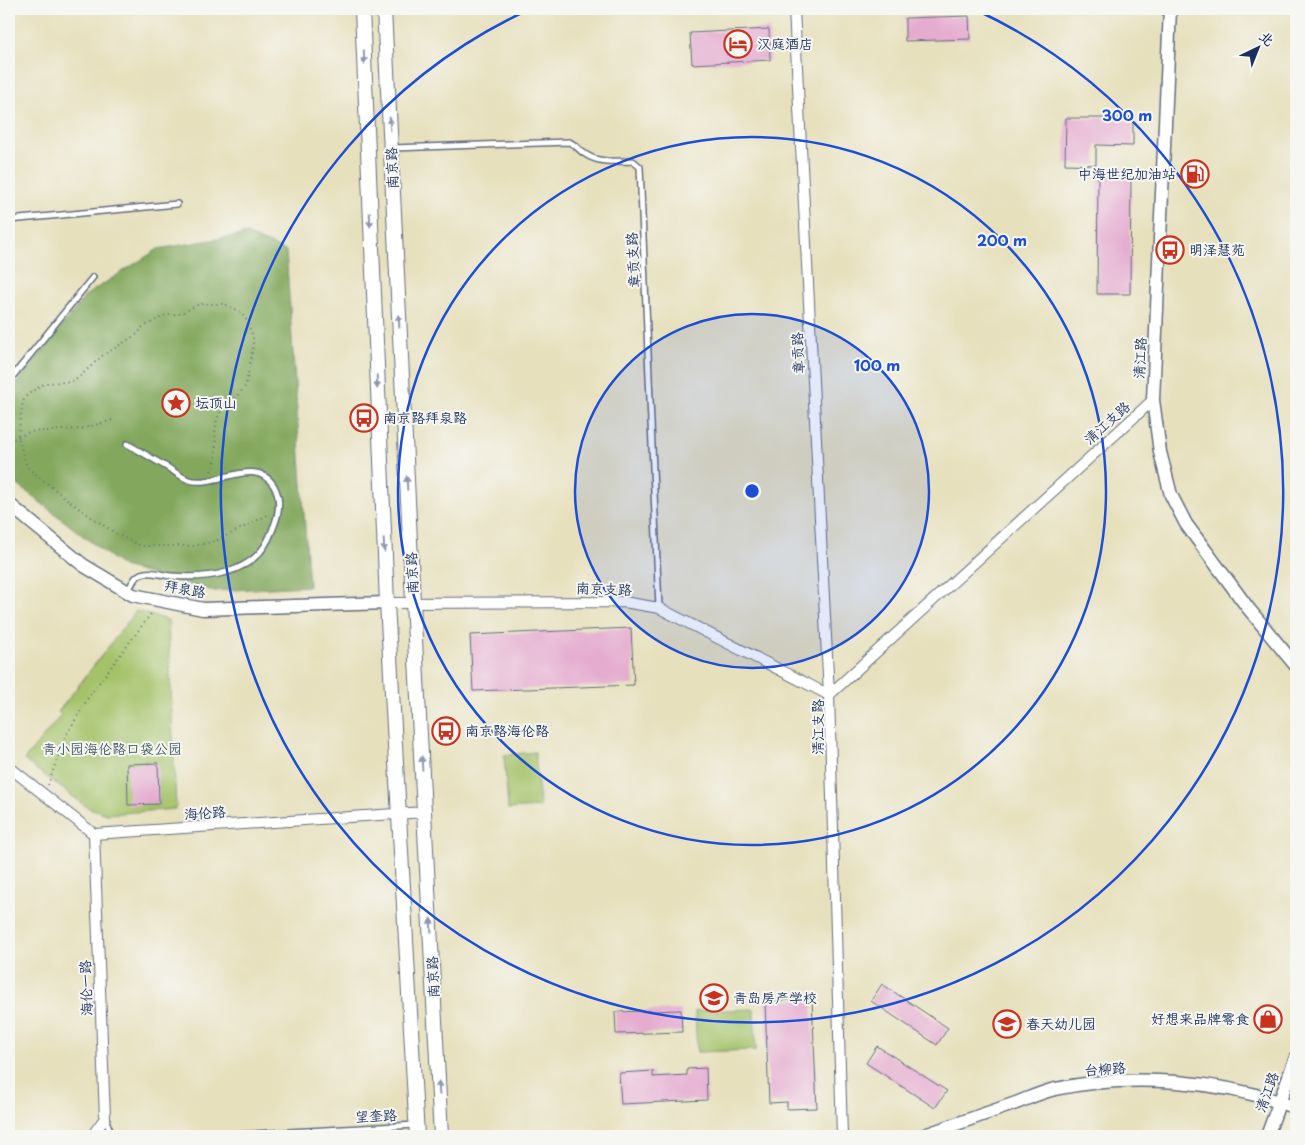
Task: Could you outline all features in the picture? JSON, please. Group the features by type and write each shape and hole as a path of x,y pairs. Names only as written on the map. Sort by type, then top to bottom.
{"main road":[{"name":"南京路","path":"362,9 387,602 416,1130"},
{"name":"南京路","path":"384,9 441,1136"}],"street":[{"name":"章贡路","path":"794,9 829,695"},
{"name":"清江路","path":"1170,9 1153,400 1160,452 1171,495 1186,524 1248,608 1296,666"},
{"name":"清江支路","path":"842,1136 829,695 1153,400"},
{"name":"拜泉路","path":"9,504 83,565 133,595 203,609 387,602"},
{"name":"南京支路","path":"387,602 624,602 659,608 829,695"},
{"path":"9,767 94,834"},
{"name":"海伦路","path":"94,834 425,812"},
{"name":"海伦一路","path":"94,834 105,1118"},
{"name":"清江路","path":"1267,1136 1296,1057"},
{"name":"台柳路","path":"922,1136 1054,1090 1111,1082 1172,1082 1223,1088 1279,1101 1296,1108"},
{"path":"92,1136 105,1118"}],"lane":[{"name":"章贡支路","path":"391,148 569,142 585,154 600,161 633,160 640,167 659,608"},
{"path":"9,220 177,204"},
{"path":"9,381 93,276"},
{"path":"128,444 188,480 210,480 246,473 261,474 268,477 278,492 279,509 274,528 266,544 246,564 232,570 208,576 170,576 149,572 136,577 128,592"},
{"path":"105,1118 112,1136"},
{"name":"望奎路","path":"217,1136 416,1130"}],"path":[{"path":"200,481 214,468 215,426 218,416 246,385 253,348 253,337 247,321 241,312 224,304 199,304 180,314 166,315 141,328 139,332 102,356 78,379 70,382 45,383 27,395 23,401 18,436 25,462 29,469 77,507 118,535 140,546 193,546 216,541 279,509"},
{"path":"9,441 30,432 80,429 113,420"},
{"path":"45,795 64,739 90,695 161,601"}],"green space":[{"path":"247,234 286,251 309,586 214,591 123,567 9,478 9,393 86,295 158,249"},
{"name":"青小园海伦路口袋公园","path":"136,611 168,620 176,809 107,814 87,807 24,760 61,715 58,712"},
{"path":"535,752 540,807 508,809 504,755"},
{"path":"754,1009 756,1050 697,1052 695,1011"}],"building":[{"path":"969,16 970,39 905,41 905,18"},
{"path":"769,29 770,60 692,64 690,33"},
{"path":"1066,118 1133,118 1133,146 1096,145 1096,165 1065,164"},
{"path":"1098,177 1131,177 1130,294 1097,294"},
{"path":"631,628 634,685 473,691 470,635"},
{"path":"158,763 159,804 128,805 127,764"},
{"path":"882,984 948,1028 937,1045 871,1001"},
{"path":"812,999 817,1108 787,1109 787,1102 769,1103 765,1001"},
{"path":"681,1010 682,1032 616,1034 615,1012"},
{"path":"877,1046 947,1091 935,1108 866,1063"},
{"path":"706,1068 707,1100 621,1104 619,1073 653,1071 653,1077 687,1075 687,1069"}],"place":[{"name":"汉庭酒店","path":"738,44"},
{"name":"中海世纪加油站","path":"1195,174"},
{"name":"明泽慧苑","path":"1170,250"},
{"name":"坛顶山","path":"176,403"},
{"name":"南京路拜泉路","path":"364,418"},
{"name":"南京路海伦路","path":"446,731"},
{"name":"青岛房产学校","path":"714,998"},
{"name":"好想来品牌零食","path":"1268,1019"},
{"name":"春天幼儿园","path":"1007,1024"}]}
